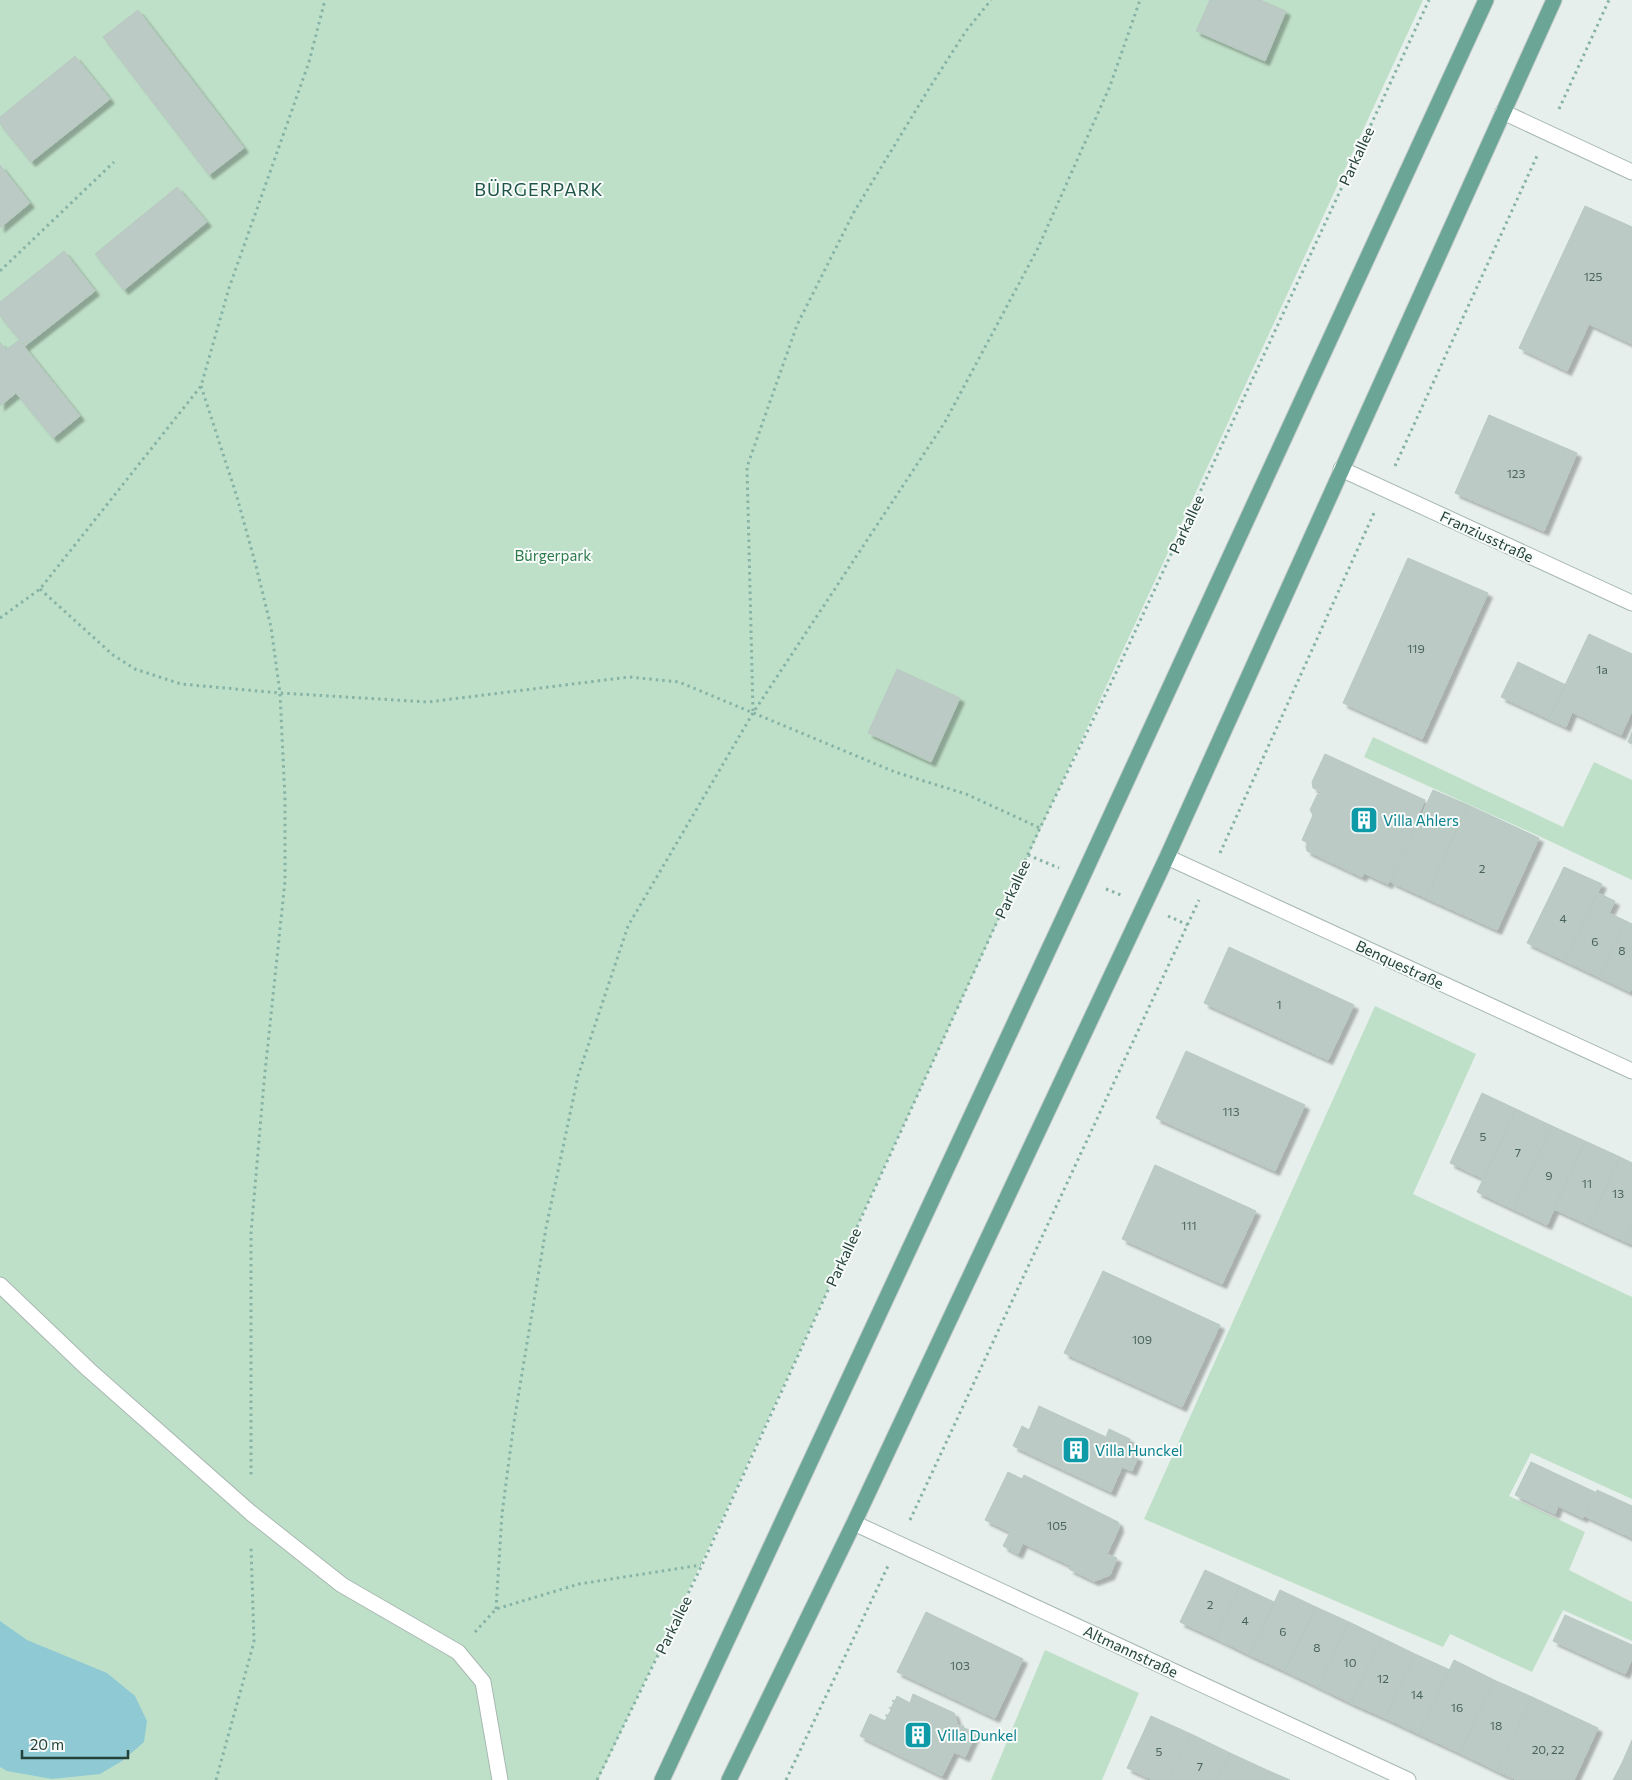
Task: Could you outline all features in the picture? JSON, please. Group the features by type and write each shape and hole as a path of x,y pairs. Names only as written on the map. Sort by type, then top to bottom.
{"main road":[{"path":"662,1780 1074,895 1486,0"},
{"path":"729,1780 854,1523 1167,857 1554,0"}],"street":[{"path":"1503,112 1632,172"},
{"name":"Franziusstraße","path":"1342,468 1632,603"},
{"name":"Benquestraße","path":"1167,857 1632,1071"},
{"path":"0,1285 88,1368 251,1514 342,1585 458,1652 483,1682 500,1780"},
{"name":"Altmannstraße","path":"854,1523 1408,1780"}],"path":[{"path":"0,618 40,589 201,386 229,288 309,62 325,0"},
{"path":"753,713 747,467 797,325 854,212 940,71 966,31 991,0"},
{"path":"496,1609 502,1514 514,1422 546,1228 578,1076 628,926 753,713 945,422 1038,248 1110,86 1140,0"},
{"name":"Parkallee","path":"597,1780 702,1565 1040,828 1113,679 1429,0"},
{"path":"1210,876 1385,488 1609,0"},
{"path":"0,271 114,162"},
{"path":"201,386 237,497 270,627 280,693 285,799 285,881 264,1082 251,1233 251,1514 254,1642 216,1780"},
{"path":"40,589 113,655 135,669 181,684 280,693 428,702 629,677 679,682 895,772 966,794 1040,828"},
{"path":"786,1780 899,1544 1188,925"},
{"path":"458,1652 496,1609 579,1584 702,1565"}],"green space":[{"name":"Bürgerpark","path":"0,0 1423,0 715,1534 598,1780 0,1780"},
{"path":"1373,737 1563,827 1594,762 1632,780 1632,880 1364,757"},
{"path":"1375,1006 1476,1054 1413,1194 1632,1297 1632,1499 1531,1453 1509,1496 1585,1532 1569,1570 1632,1602 1632,1641 1563,1610 1532,1672 1450,1634 1443,1647 1144,1519"},
{"path":"1045,1650 1139,1693 1102,1780 991,1780"}],"water":[{"path":"0,1621 27,1640 107,1673 135,1696 147,1721 144,1742 122,1761 100,1774 52,1779 7,1771 0,1767"}],"building":[{"path":"1210,0 1260,0 1286,11 1265,61 1196,31"},
{"path":"138,10 244,148 209,175 103,37"},
{"path":"75,56 110,99 31,162 0,124 0,117"},
{"path":"0,165 30,203 0,228"},
{"path":"177,187 207,222 124,290 95,254"},
{"path":"1585,206 1632,227 1632,344 1589,324 1567,371 1519,348"},
{"path":"64,251 95,291 25,346 0,316 0,302"},
{"path":"19,340 80,416 53,438 16,393 0,406 0,342 6,350"},
{"path":"1489,415 1577,453 1544,531 1455,493"},
{"path":"1408,558 1488,593 1422,739 1343,703"},
{"path":"1589,634 1632,654 1632,711 1621,735 1572,712 1566,727 1549,719"},
{"path":"1518,662 1566,685 1549,719 1501,697"},
{"path":"897,669 960,698 931,762 868,733"},
{"path":"1632,732 1632,744 1628,742"},
{"name":"Villa Ahlers","path":"1325,754 1425,800 1414,824 1416,825 1388,884 1364,873 1362,877 1307,851 1308,843 1302,840 1313,815 1310,810 1317,795 1323,793 1313,788 1312,782"},
{"path":"1433,790 1468,805 1426,898 1391,882"},
{"path":"1468,805 1539,838 1497,930 1426,898"},
{"path":"1564,867 1602,884 1565,961 1527,943"},
{"path":"1598,893 1615,901 1609,913 1626,921 1599,977 1565,961"},
{"path":"1626,921 1632,924 1632,988 1630,992 1599,977"},
{"path":"1229,947 1354,1005 1328,1060 1204,1003"},
{"path":"1186,1051 1305,1105 1275,1171 1156,1118"},
{"path":"1482,1093 1516,1109 1484,1179 1450,1163"},
{"path":"1516,1109 1552,1126 1513,1209 1477,1192"},
{"path":"1552,1126 1585,1141 1547,1225 1513,1209"},
{"path":"1585,1141 1620,1157 1589,1225 1554,1209"},
{"path":"1620,1157 1632,1163 1632,1223 1624,1241 1589,1225"},
{"path":"1155,1165 1256,1211 1222,1284 1122,1239"},
{"path":"1632,1223 1632,1244 1624,1241"},
{"path":"1103,1271 1220,1325 1182,1407 1064,1353"},
{"name":"Villa Hunckel","path":"1039,1406 1106,1437 1109,1429 1130,1439 1127,1446 1131,1448 1128,1453 1138,1457 1132,1471 1122,1467 1111,1492 1013,1446 1022,1426 1029,1430"},
{"path":"1531,1462 1595,1492 1583,1518 1558,1506 1555,1514 1515,1495"},
{"path":"1008,1472 1022,1479 1024,1475 1118,1522 1119,1528 1107,1554 1117,1558 1110,1575 1094,1581 1069,1569 1071,1566 1023,1543 1018,1554 1003,1546 1010,1532 985,1520"},
{"path":"1597,1490 1632,1506 1632,1538 1585,1516"},
{"path":"1205,1570 1240,1586 1215,1638 1180,1622"},
{"path":"1240,1586 1274,1602 1250,1655 1215,1638"},
{"path":"1280,1590 1316,1607 1285,1671 1250,1655"},
{"path":"1316,1607 1349,1622 1318,1687 1285,1671"},
{"path":"926,1612 1023,1659 995,1718 897,1672"},
{"path":"1565,1615 1632,1645 1632,1659 1625,1674 1553,1641"},
{"path":"1349,1622 1382,1638 1351,1703 1318,1687"},
{"path":"1382,1638 1415,1654 1385,1718 1351,1703"},
{"path":"1415,1654 1450,1670 1419,1734 1385,1718"},
{"path":"1454,1660 1494,1680 1460,1753 1419,1734"},
{"path":"1494,1680 1532,1697 1497,1771 1460,1753"},
{"name":"Villa Dunkel","path":"913,1694 954,1713 956,1724 963,1727 963,1725 964,1728 976,1733 965,1757 954,1752 942,1776 860,1736 870,1714 885,1721 887,1717 885,1715 888,1715 891,1710 889,1707 891,1708 894,1702 892,1701 895,1701 897,1696 910,1703"},
{"path":"1532,1697 1598,1728 1574,1780 1517,1780 1497,1771"},
{"path":"1151,1716 1191,1734 1169,1780 1153,1780 1127,1768"},
{"path":"1191,1734 1230,1753 1217,1780 1169,1780"},
{"path":"1632,1740 1632,1780 1613,1780 1622,1763"},
{"path":"1230,1753 1269,1771 1265,1780 1217,1780"},
{"path":"1269,1771 1290,1780 1265,1780"}],"place":[{"name":"Villa Ahlers","path":"1364,820"},
{"name":"Villa Hunckel","path":"1076,1450"},
{"name":"Villa Dunkel","path":"918,1735"}],"district":[{"name":"BÜRGERPARK","path":"539,189"}]}
